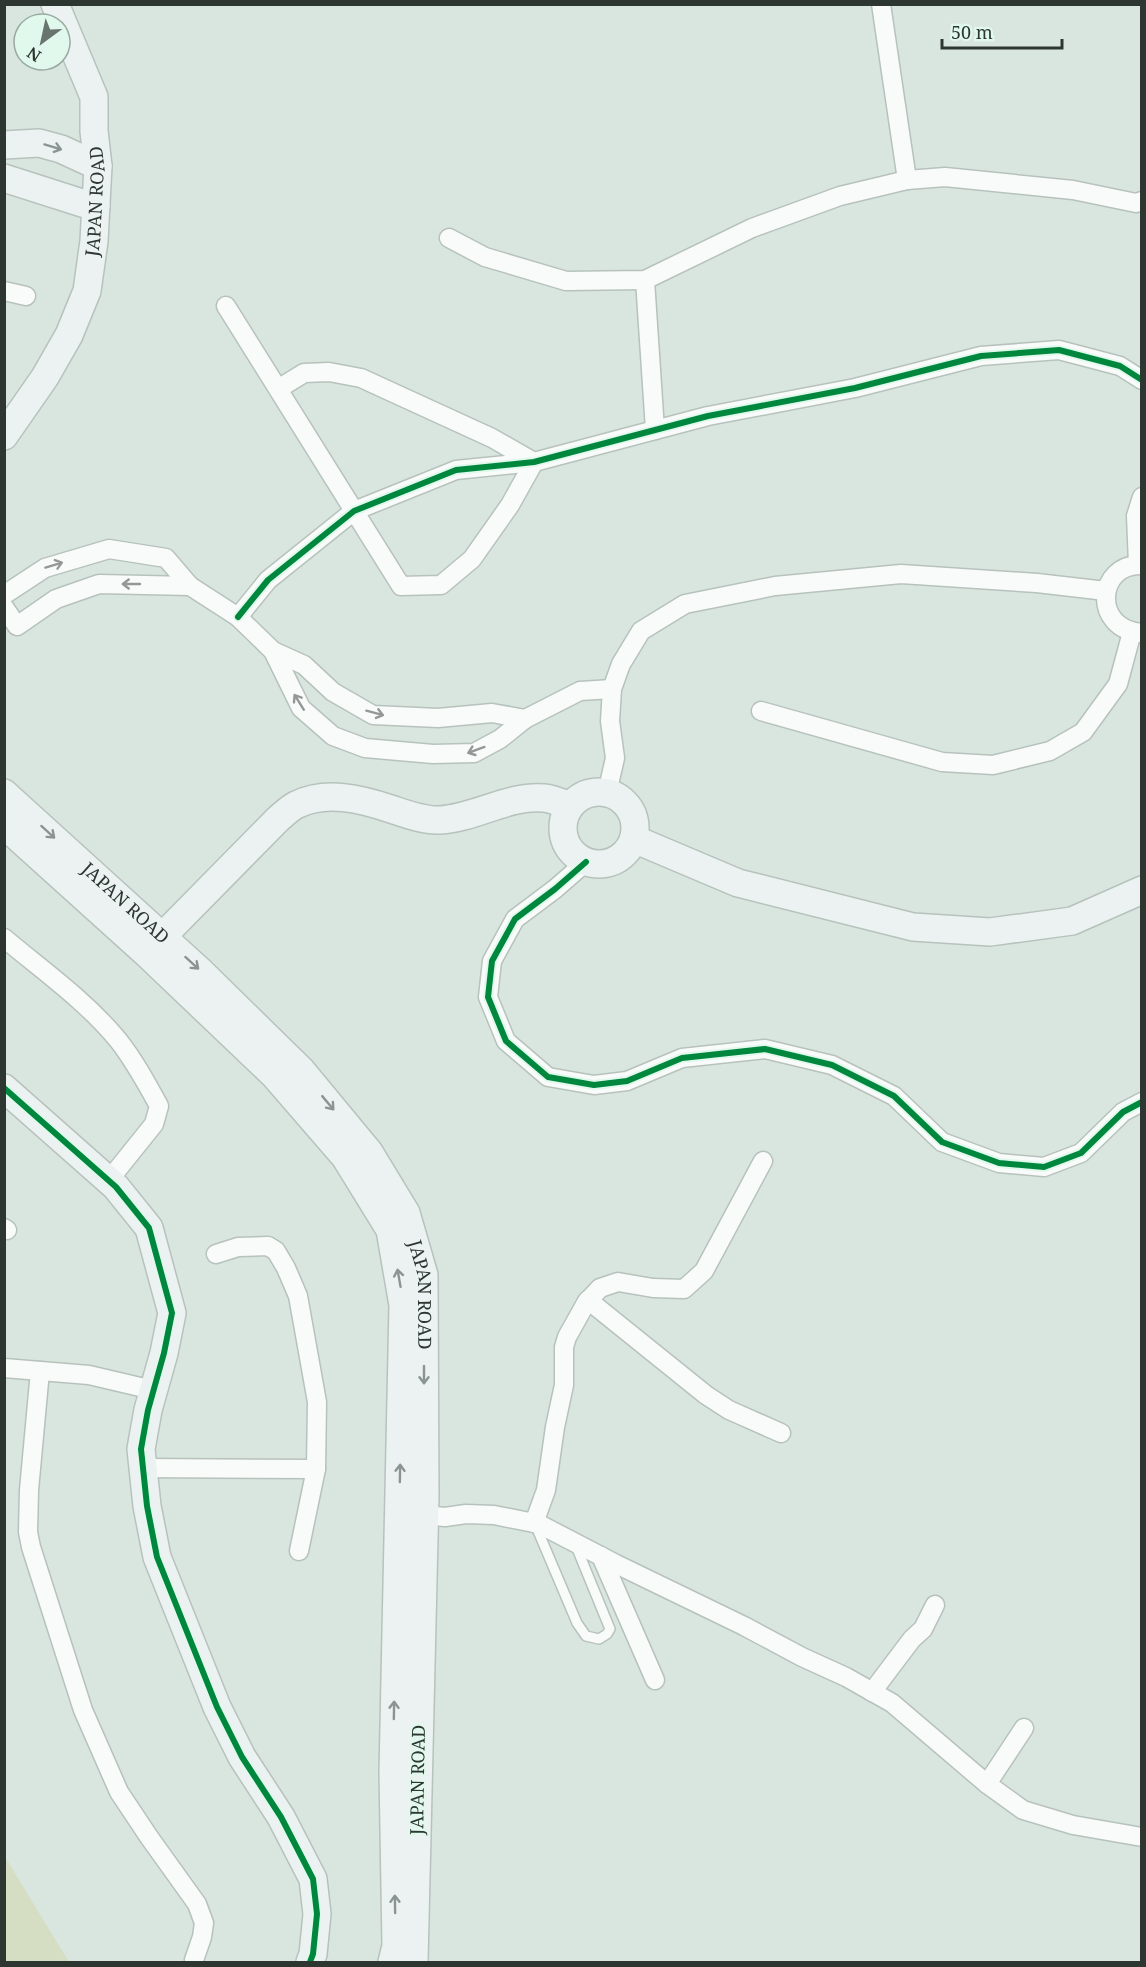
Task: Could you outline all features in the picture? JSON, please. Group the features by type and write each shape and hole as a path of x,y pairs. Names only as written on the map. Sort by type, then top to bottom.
{"main road":[{"name":"JAPAN ROAD","path":"4,405 27,374 53,330 68,295 76,271 89,205 94,98 55,4"},
{"path":"4,145 39,143 61,149 92,163"},
{"path":"4,178 89,205"},
{"name":"JAPAN ROAD","path":"4,436 45,377 69,335 87,291 94,241 89,205"},
{"path":"597,792 618,798 633,816 634,839 628,850 620,858 609,863 586,862 576,856 568,848 564,838 565,816 570,806 587,794 597,792"},
{"name":"JAPAN ROAD","path":"4,793 154,945 274,1075 345,1157 390,1230 404,1305 412,1514 414,1962"},
{"path":"154,945 278,819 296,805 321,798 342,796 410,816 440,820 481,812 514,801 543,798 570,806"},
{"name":"JAPAN ROAD","path":"4,825 154,945"},
{"path":"634,839 738,884 913,927 990,932 1072,921 1142,890"},
{"path":"4,1088 116,1186 149,1228 171,1313 141,1449 147,1506 157,1557 218,1707 242,1757 281,1817 313,1879 317,1914 313,1954 310,1962"},
{"name":"JAPAN ROAD","path":"392,1962 396,1946 393,1772 412,1514"}],"street":[{"path":"881,4 907,180"},
{"path":"448,238 485,257 566,281 645,280 752,228 840,196 907,180 945,177 1073,190 1137,203 1142,201"},
{"path":"645,280 655,430"},
{"path":"4,291 26,296"},
{"path":"226,306 401,586 441,585 472,559 510,505 534,462"},
{"path":"238,617 268,580 354,511 456,470 534,462 708,416 855,388 981,356 1059,350 1120,366 1142,380"},
{"path":"278,389 304,374 329,372 361,378 492,438 534,462"},
{"path":"761,711 942,762 993,765 1050,751 1083,732 1118,684 1137,632 1122,628 1114,621 1105,601 1110,581 1118,572 1127,567 1140,565 1136,516 1142,497"},
{"path":"4,596 45,568 109,549 166,558 190,586 238,617 273,651 301,708 333,736 365,748 433,754 474,753 500,739 525,719 580,691 612,689"},
{"path":"607,793 615,758 610,722 612,689 621,664 641,631 685,604 774,586 901,574 1037,583 1106,591"},
{"path":"4,607 17,626 56,599 99,584 190,586"},
{"path":"273,651 304,665 333,692 373,715 438,718 492,713 525,719"},
{"path":"586,862 555,889 514,919 492,961 488,997 506,1041 549,1077 594,1085 627,1081 682,1058 765,1049 832,1065 894,1096 942,1142 999,1163 1044,1167 1081,1153 1123,1112 1142,1102"},
{"path":"4,938 82,1004 118,1040 159,1106 154,1124 109,1180"},
{"path":"534,1523 546,1490 564,1384 564,1347 567,1337 588,1300 600,1288 618,1282 674,1290 684,1289 696,1280 704,1270 763,1161"},
{"path":"216,1254 238,1247 268,1246 276,1251 298,1296 317,1402 316,1469 299,1551"},
{"path":"588,1300 706,1395 729,1410 781,1433"},
{"path":"4,1368 89,1375 153,1390"},
{"path":"40,1371 29,1490 28,1532 31,1547 83,1710 119,1792 197,1904 204,1923 194,1960"},
{"path":"143,1468 316,1469"},
{"path":"412,1514 445,1517 466,1514 494,1515 534,1523 846,1677 892,1703 987,1784 1023,1810 1073,1825 1142,1837"},
{"path":"601,1556 656,1680"},
{"path":"872,1692 912,1639 923,1629 935,1605"},
{"path":"987,1784 1024,1728"}],"lane":[{"path":"534,1523 578,1623 586,1636 598,1639 607,1634 610,1629 573,1541"}],"green space":[{"path":"5,1857 69,1962 5,1962"}],"cycle path":[{"path":"238,617 268,580 354,511 456,470 534,462 708,416 855,388 981,356 1059,350 1120,366 1142,380"},
{"path":"586,862 515,919 492,961 488,997 506,1041 548,1077 594,1085 627,1081 682,1058 765,1049 832,1065 894,1096 942,1142 999,1163 1044,1167 1081,1153 1123,1112 1142,1102"},
{"path":"4,1088 116,1187 149,1228 172,1313 164,1353 148,1410 141,1449 147,1506 157,1557 217,1707 242,1757 281,1817 313,1879 317,1914 313,1954 310,1962"}]}
